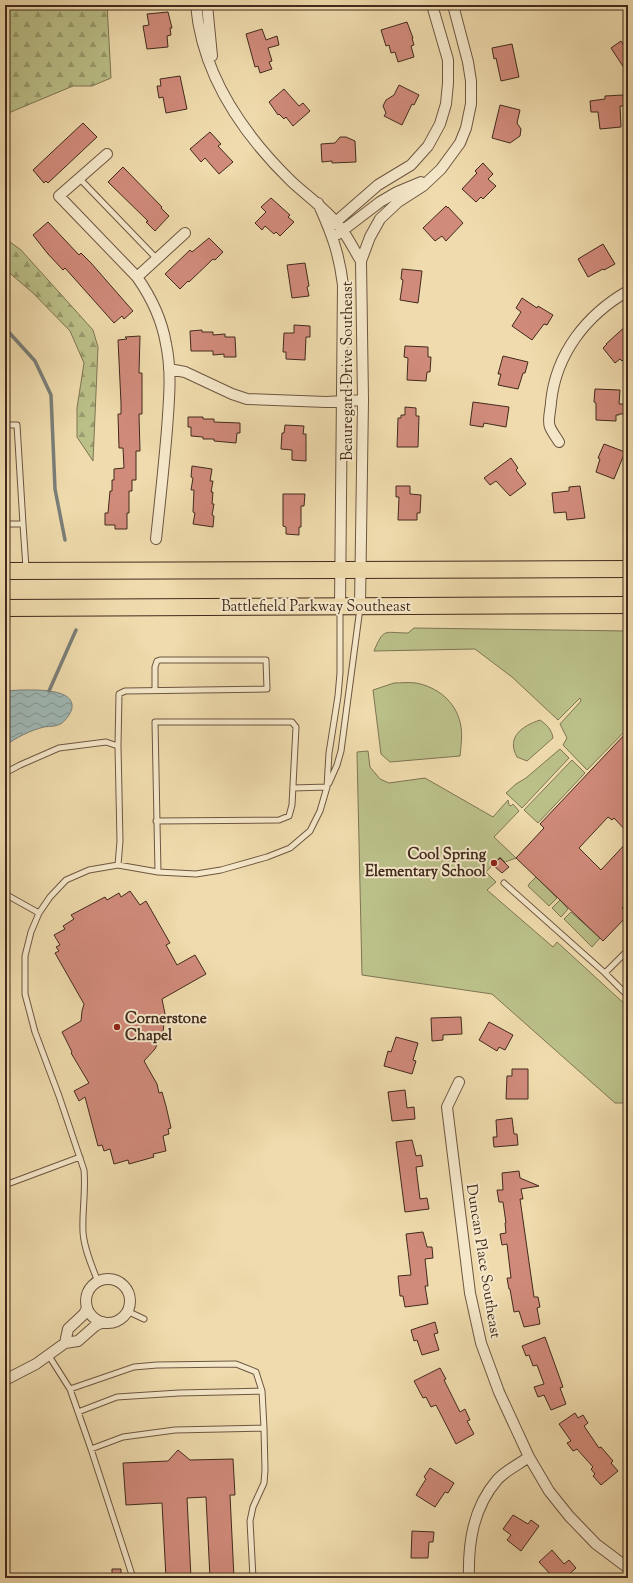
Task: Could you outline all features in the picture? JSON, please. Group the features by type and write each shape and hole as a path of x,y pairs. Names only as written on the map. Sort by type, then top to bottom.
{"main road":[{"path":"5,571 628,569"},
{"name":"Battlefield Parkway Southeast","path":"5,608 628,604"}],"street":[{"path":"196,5 203,46 215,78 230,108 267,156 292,182 318,203 333,229 342,231 361,261"},
{"path":"207,5 209,41 215,78"},
{"path":"333,229 378,185 411,165 428,146 440,124 447,97 448,60 432,5"},
{"name":"Beauregard Drive Southeast","path":"360,606 363,400 361,261 370,237 380,219 398,202 423,186 441,170 460,143 466,128 471,104 468,62 453,5"},
{"path":"107,154 59,196 137,277 146,290 162,326 169,369 169,402 156,539"},
{"name":"Beauregard Drive Southeast","path":"342,231 380,202 397,192 421,182 441,170"},
{"name":"Beauregard Drive Southeast","path":"333,229 341,262 343,285 340,606"},
{"path":"137,277 185,233"},
{"path":"559,442 549,426 553,386 560,366 569,347 581,329 597,313 615,299 628,292"},
{"path":"169,369 184,372 232,394 247,399 326,402 363,400"},
{"name":"Duncan Place Southeast","path":"459,1082 447,1107 470,1293 481,1343 499,1392 529,1457 550,1491 569,1516 596,1544 628,1568"},
{"path":"5,1380 49,1356 65,1344 78,1342 95,1326 103,1322 114,1322 119,1320 127,1311 129,1298 123,1286 114,1281 105,1280 98,1282 93,1285 88,1293 86,1302 87,1308 91,1315 103,1322"},
{"path":"65,1344 68,1329 84,1314 87,1308"},
{"path":"469,1578 468,1556 472,1527 482,1504 497,1480 529,1457"}],"lane":[{"path":"79,178 157,259"},
{"path":"5,424 17,424 27,571"},
{"path":"5,524 23,524"},
{"path":"327,787 329,753 340,673 340,606"},
{"path":"98,1282 84,1242 83,1208 85,1179 80,1157 35,1032 25,994 25,956 31,932 39,913 50,897 66,880 89,870 118,865 158,872 196,874 221,870 267,857 290,848 310,831 320,811 327,787 337,765 341,751 360,606"},
{"path":"118,865 119,694 125,691 266,689 266,660 160,660 157,661 155,666 155,690"},
{"path":"156,821 279,820 289,816 292,805 296,727 292,722 155,722 156,821 158,872"},
{"path":"5,774 20,765 59,748 106,742 118,746"},
{"path":"293,788 327,787"},
{"path":"504,883 605,973 628,996"},
{"path":"5,894 39,913"},
{"path":"605,973 628,950"},
{"path":"5,1185 80,1157"},
{"path":"127,1311 144,1319"},
{"path":"49,1356 70,1390 133,1578"},
{"path":"70,1390 134,1367 157,1365 236,1364 256,1372 262,1391 265,1470 264,1483 253,1507 250,1521 253,1578"},
{"path":"78,1412 117,1397 179,1393 262,1391"},
{"path":"91,1449 123,1437 167,1431 264,1428"}],"green space":[{"path":"5,5 107,5 111,78 92,86 73,86 6,114"},
{"path":"6,239 21,250 93,330 98,347 93,461 77,437 77,408 84,363 70,331 33,293 5,269"},
{"path":"414,628 628,631 628,728 587,770 563,745 567,738 560,724 581,701 580,698 558,720 512,677 475,649 374,651 380,638 386,633 408,633"},
{"path":"394,683 413,683 424,685 438,692 449,701 458,714 461,726 462,739 460,756 390,762 381,754 373,690"},
{"path":"540,720 549,728 553,738 527,761 517,757 513,744 518,733 533,722"},
{"path":"560,749 569,758 522,808 506,793"},
{"path":"368,751 370,767 380,779 389,783 425,778 493,817 508,800 509,805 511,806 513,804 519,811 494,837 516,858 505,862 500,857 486,872 496,882 487,890 553,947 557,942 628,1007 628,1103 615,1103 492,994 362,975 357,752"},
{"path":"572,760 585,773 538,823 524,810"},
{"path":"536,877 557,898 549,906 528,886"},
{"path":"560,900 568,909 561,917 552,908"},
{"path":"571,912 600,938 592,947 564,919"}],"water":[{"path":"44,690 61,694 71,701 72,708 64,722 55,726 34,730 18,737 5,746 5,691"}],"building":[{"path":"168,12 172,28 170,28 171,35 167,36 168,47 147,49 143,26 149,25 147,14"},
{"path":"407,22 413,38 414,45 411,46 414,57 398,62 395,52 391,53 389,45 386,46 381,30"},
{"path":"262,29 266,40 277,36 279,45 268,48 272,61 269,62 272,69 260,73 258,66 255,67 246,34"},
{"path":"621,41 628,52 628,74 611,48"},
{"path":"512,44 519,77 501,81 496,58 494,59 492,48"},
{"path":"180,76 187,109 166,113 163,97 159,98 157,86 161,86 160,79"},
{"path":"399,85 419,95 414,105 412,104 402,125 384,116 386,113 383,106 386,100 394,95"},
{"path":"284,89 299,106 303,103 310,111 293,126 286,117 284,119 279,114 278,115 269,102"},
{"path":"623,95 624,106 620,106 621,127 600,129 598,112 591,112 590,101 605,99 605,96"},
{"path":"500,105 520,110 517,123 521,129 520,136 510,143 492,138"},
{"path":"83,123 97,137 48,183 46,181 44,183 33,170"},
{"path":"210,132 221,144 218,146 233,162 219,174 205,158 201,162 190,149"},
{"path":"340,137 346,137 355,141 356,162 322,162 321,144 335,143"},
{"path":"483,163 493,174 488,179 496,186 483,199 481,197 476,202 462,189 477,173 475,171"},
{"path":"123,167 169,216 155,231 146,222 148,221 108,182"},
{"path":"271,198 290,215 288,217 294,222 280,236 276,232 274,234 265,226 262,230 255,223 266,212 261,207"},
{"path":"446,206 463,223 446,241 442,236 435,241 423,228"},
{"path":"48,222 79,255 81,253 91,263 133,311 124,319 122,316 114,323 65,268 63,270 48,254 33,235"},
{"path":"209,238 223,252 215,260 213,259 180,289 165,274 190,250 192,252"},
{"path":"603,244 615,264 588,277 578,259"},
{"path":"305,263 309,286 307,287 309,296 292,298 287,265"},
{"path":"402,269 422,271 418,303 400,300 403,280 401,279"},
{"path":"522,298 537,308 538,306 553,315 547,325 544,324 532,340 512,326 521,312 516,308"},
{"path":"628,324 628,356 622,361 620,359 615,363 603,348"},
{"path":"294,325 310,326 310,337 306,337 305,360 286,359 286,352 283,352 284,333 294,333"},
{"path":"202,330 202,332 213,332 213,335 225,334 225,337 235,337 236,357 224,357 224,354 213,355 213,351 191,351 190,331"},
{"path":"140,336 139,373 142,373 142,414 139,414 140,451 136,451 136,480 132,480 132,491 129,491 127,529 115,529 115,525 105,525 105,513 108,513 110,491 112,491 112,480 114,480 114,469 124,468 123,448 119,448 118,414 121,414 121,403 118,340 127,339 125,337"},
{"path":"405,346 428,347 428,357 431,357 430,372 427,372 426,381 407,380 408,358 404,357"},
{"path":"503,356 528,362 518,389 498,385 501,374 498,374"},
{"path":"595,389 620,390 619,404 626,404 626,414 616,415 616,421 596,420 596,403 594,402"},
{"path":"473,402 509,407 506,427 484,423 483,427 470,425"},
{"path":"405,407 416,408 416,416 419,416 418,447 397,447 398,418 401,418 401,415 405,415"},
{"path":"188,417 214,419 214,422 240,423 240,433 237,433 236,443 214,441 214,439 203,439 203,437 191,436 191,427 188,427"},
{"path":"285,425 304,426 303,434 306,434 306,461 292,460 292,450 281,449 282,433 284,433"},
{"path":"604,444 625,452 614,479 596,472 600,459 598,458"},
{"path":"511,458 518,468 516,470 526,484 510,496 496,481 490,485 484,478"},
{"path":"192,466 212,469 210,481 213,481 211,492 213,492 212,504 214,504 212,515 214,516 213,527 193,524 195,513 193,512 194,490 191,490 193,478 191,477"},
{"path":"396,486 410,486 410,494 421,495 420,513 417,513 417,520 398,520 399,497 396,497"},
{"path":"580,486 585,518 567,520 566,512 554,513 552,493 569,491 569,487"},
{"path":"283,494 305,494 304,506 301,506 301,527 299,527 299,535 286,534 286,527 283,526"},
{"name":"Cool Spring Elementary School","path":"628,731 628,833 614,818 612,820 608,817 579,848 601,870 628,841 628,902 622,908 628,915 603,941 516,858 544,828 540,824"},
{"path":"500,858 509,867 502,873 493,865"},
{"name":"Cornerstone Chapel","path":"130,891 140,905 146,901 170,943 166,945 177,965 195,955 206,974 162,999 165,1014 163,1032 155,1049 144,1061 157,1084 159,1093 162,1092 166,1106 171,1128 168,1129 169,1134 163,1136 166,1151 153,1154 154,1157 129,1164 128,1160 114,1164 110,1149 104,1151 102,1145 98,1146 85,1097 79,1101 74,1091 89,1083 71,1053 72,1052 62,1032 81,1021 84,1004 55,953 59,951 56,947 60,945 54,935 65,929 63,926 74,919 71,915 105,897 107,900 119,893 121,897"},
{"path":"461,1017 462,1034 443,1035 443,1040 432,1041 431,1018"},
{"path":"489,1022 513,1035 505,1050 499,1047 497,1051 479,1040"},
{"path":"396,1037 418,1043 413,1060 416,1061 412,1074 384,1066 388,1051 391,1052"},
{"path":"512,1069 528,1069 528,1099 506,1099 507,1076 512,1076"},
{"path":"405,1090 407,1108 414,1107 415,1119 392,1121 388,1092"},
{"path":"512,1118 514,1134 517,1134 518,1145 494,1147 493,1137 497,1137 496,1120"},
{"path":"412,1140 416,1156 421,1155 423,1166 416,1167 420,1199 427,1198 429,1209 405,1212 396,1142"},
{"path":"519,1171 520,1178 539,1186 521,1189 523,1199 520,1199 534,1297 538,1297 540,1307 537,1308 540,1324 524,1327 519,1311 514,1312 509,1289 507,1278 511,1278 507,1244 502,1245 500,1234 506,1233 506,1223 503,1202 499,1202 497,1190 503,1190 502,1173"},
{"path":"423,1232 427,1247 432,1247 433,1258 425,1259 428,1286 425,1286 428,1304 405,1307 403,1296 400,1296 398,1276 411,1275 406,1234"},
{"path":"435,1322 438,1333 434,1334 439,1350 422,1355 417,1340 414,1341 411,1330"},
{"path":"545,1337 563,1387 560,1388 566,1404 551,1410 544,1395 538,1397 534,1387 544,1384 537,1365 533,1366 529,1355 526,1356 522,1346"},
{"path":"440,1368 446,1379 444,1380 460,1412 465,1409 470,1420 467,1421 474,1434 456,1444 436,1405 431,1407 426,1397 423,1398 414,1381"},
{"path":"575,1413 578,1418 583,1415 588,1423 584,1426 599,1448 601,1447 613,1461 611,1463 618,1471 601,1485 593,1476 595,1474 591,1469 593,1467 577,1449 573,1451 567,1443 571,1441 559,1424"},
{"path":"178,1450 190,1460 233,1459 235,1495 230,1495 234,1578 210,1578 206,1497 187,1498 191,1578 166,1578 162,1503 126,1505 123,1463 168,1461"},
{"path":"430,1468 454,1483 448,1493 445,1492 435,1507 416,1495 426,1479 424,1477"},
{"path":"513,1515 528,1524 531,1520 539,1526 521,1551 507,1540 511,1535 503,1529"},
{"path":"412,1531 434,1532 433,1542 429,1542 428,1558 411,1558"},
{"path":"552,1550 564,1564 569,1560 576,1568 565,1578 554,1578 539,1562"},
{"path":"112,1569 121,1569 121,1578 112,1578"}],"waterway":[{"path":"5,328 35,361 51,395 55,489 65,540"},
{"path":"49,691 76,630"}],"place":[{"name":"Cool Spring Elementary School","path":"494,863"},
{"name":"Cornerstone Chapel","path":"117,1027"}]}
